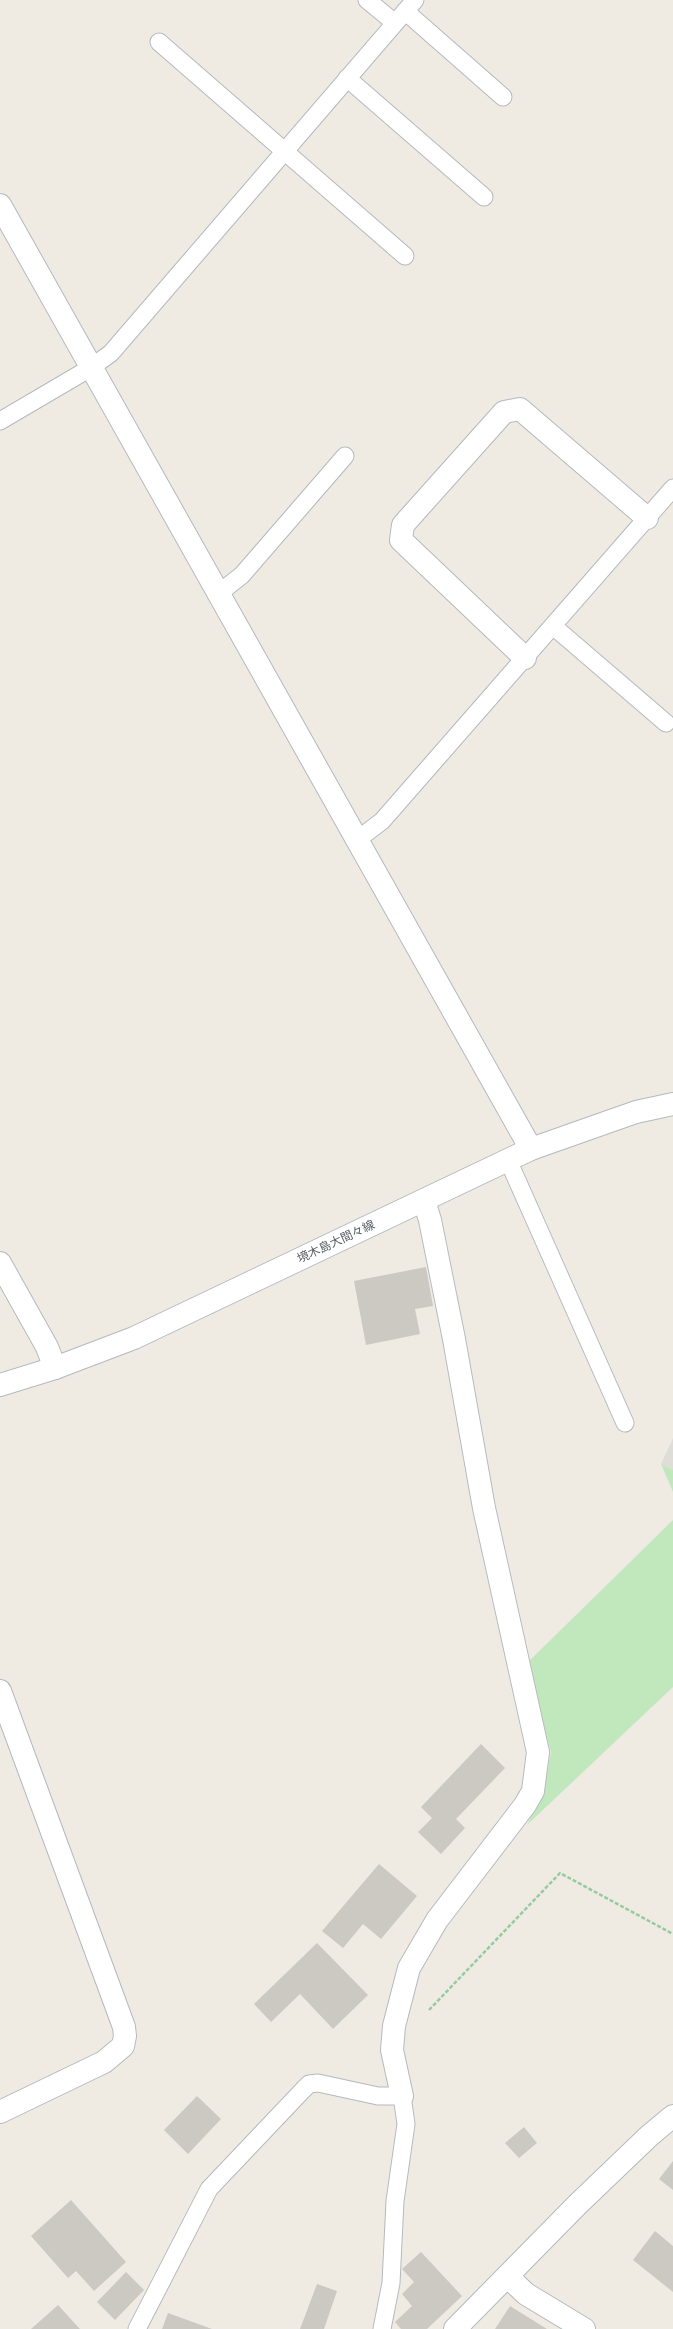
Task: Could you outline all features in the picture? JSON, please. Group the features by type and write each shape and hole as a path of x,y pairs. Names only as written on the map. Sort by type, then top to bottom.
{"street":[{"path":"0,205 531,1149"},
{"path":"525,658 401,540 403,525 504,412 520,410 647,518"},
{"name":"境木島大間々線","path":"0,1385 55,1368 134,1338 531,1149 636,1112 673,1104"},
{"path":"402,2096 392,2050 394,2026 409,1968 419,1948 441,1914 525,1805 533,1791 538,1752 484,1508 454,1339 430,1220 424,1200"},
{"path":"0,1263 47,1347 55,1368"},
{"path":"0,1691 7,1735 124,2027 125,2036 123,2046 104,2062 0,2112"},
{"path":"455,2329 589,2194 672,2117"},
{"path":"507,2276 540,2303 584,2329"}],"lane":[{"path":"367,0 405,12 503,97"},
{"path":"0,421 92,367 111,353 283,151 405,12"},
{"path":"159,42 405,256"},
{"path":"347,78 484,197"},
{"path":"218,594 242,575 345,456"},
{"path":"357,840 382,821 673,488"},
{"path":"553,626 666,723"},
{"path":"508,1160 625,1423"},
{"path":"137,2329 209,2189 309,2084 318,2083 378,2096 402,2096 406,2124 395,2201 391,2284 382,2329"}],"path":[{"path":"428,2010 560,1873 673,1934"}],"shaded area":[{"path":"673,1438 673,1470 661,1464"}],"green space":[{"path":"661,1464 673,1470 673,1492"},
{"path":"673,1520 673,1687 527,1825 544,1790 551,1752 527,1663"}],"building":[{"path":"426,1267 433,1306 415,1309 420,1334 366,1345 354,1281"},
{"path":"481,1744 505,1768 456,1819 465,1828 441,1854 418,1832 432,1818 421,1807"},
{"path":"379,1864 417,1896 381,1939 363,1924 343,1948 322,1931"},
{"path":"317,1943 368,1995 333,2029 300,1994 271,2022 254,2004"},
{"path":"197,2096 221,2119 188,2154 164,2130"},
{"path":"524,2127 537,2143 519,2158 505,2143"},
{"path":"673,2161 673,2190 659,2179"},
{"path":"71,2200 126,2262 94,2291 76,2271 68,2278 31,2236"},
{"path":"655,2231 673,2246 673,2292 633,2260"},
{"path":"421,2252 462,2296 427,2329 401,2329 395,2322 412,2306 402,2294 414,2282 402,2269"},
{"path":"126,2272 144,2290 115,2320 97,2302"},
{"path":"317,2284 337,2291 324,2329 300,2329"},
{"path":"58,2305 80,2329 31,2329"},
{"path":"510,2306 547,2329 495,2329"},
{"path":"168,2313 212,2329 162,2329"}]}
